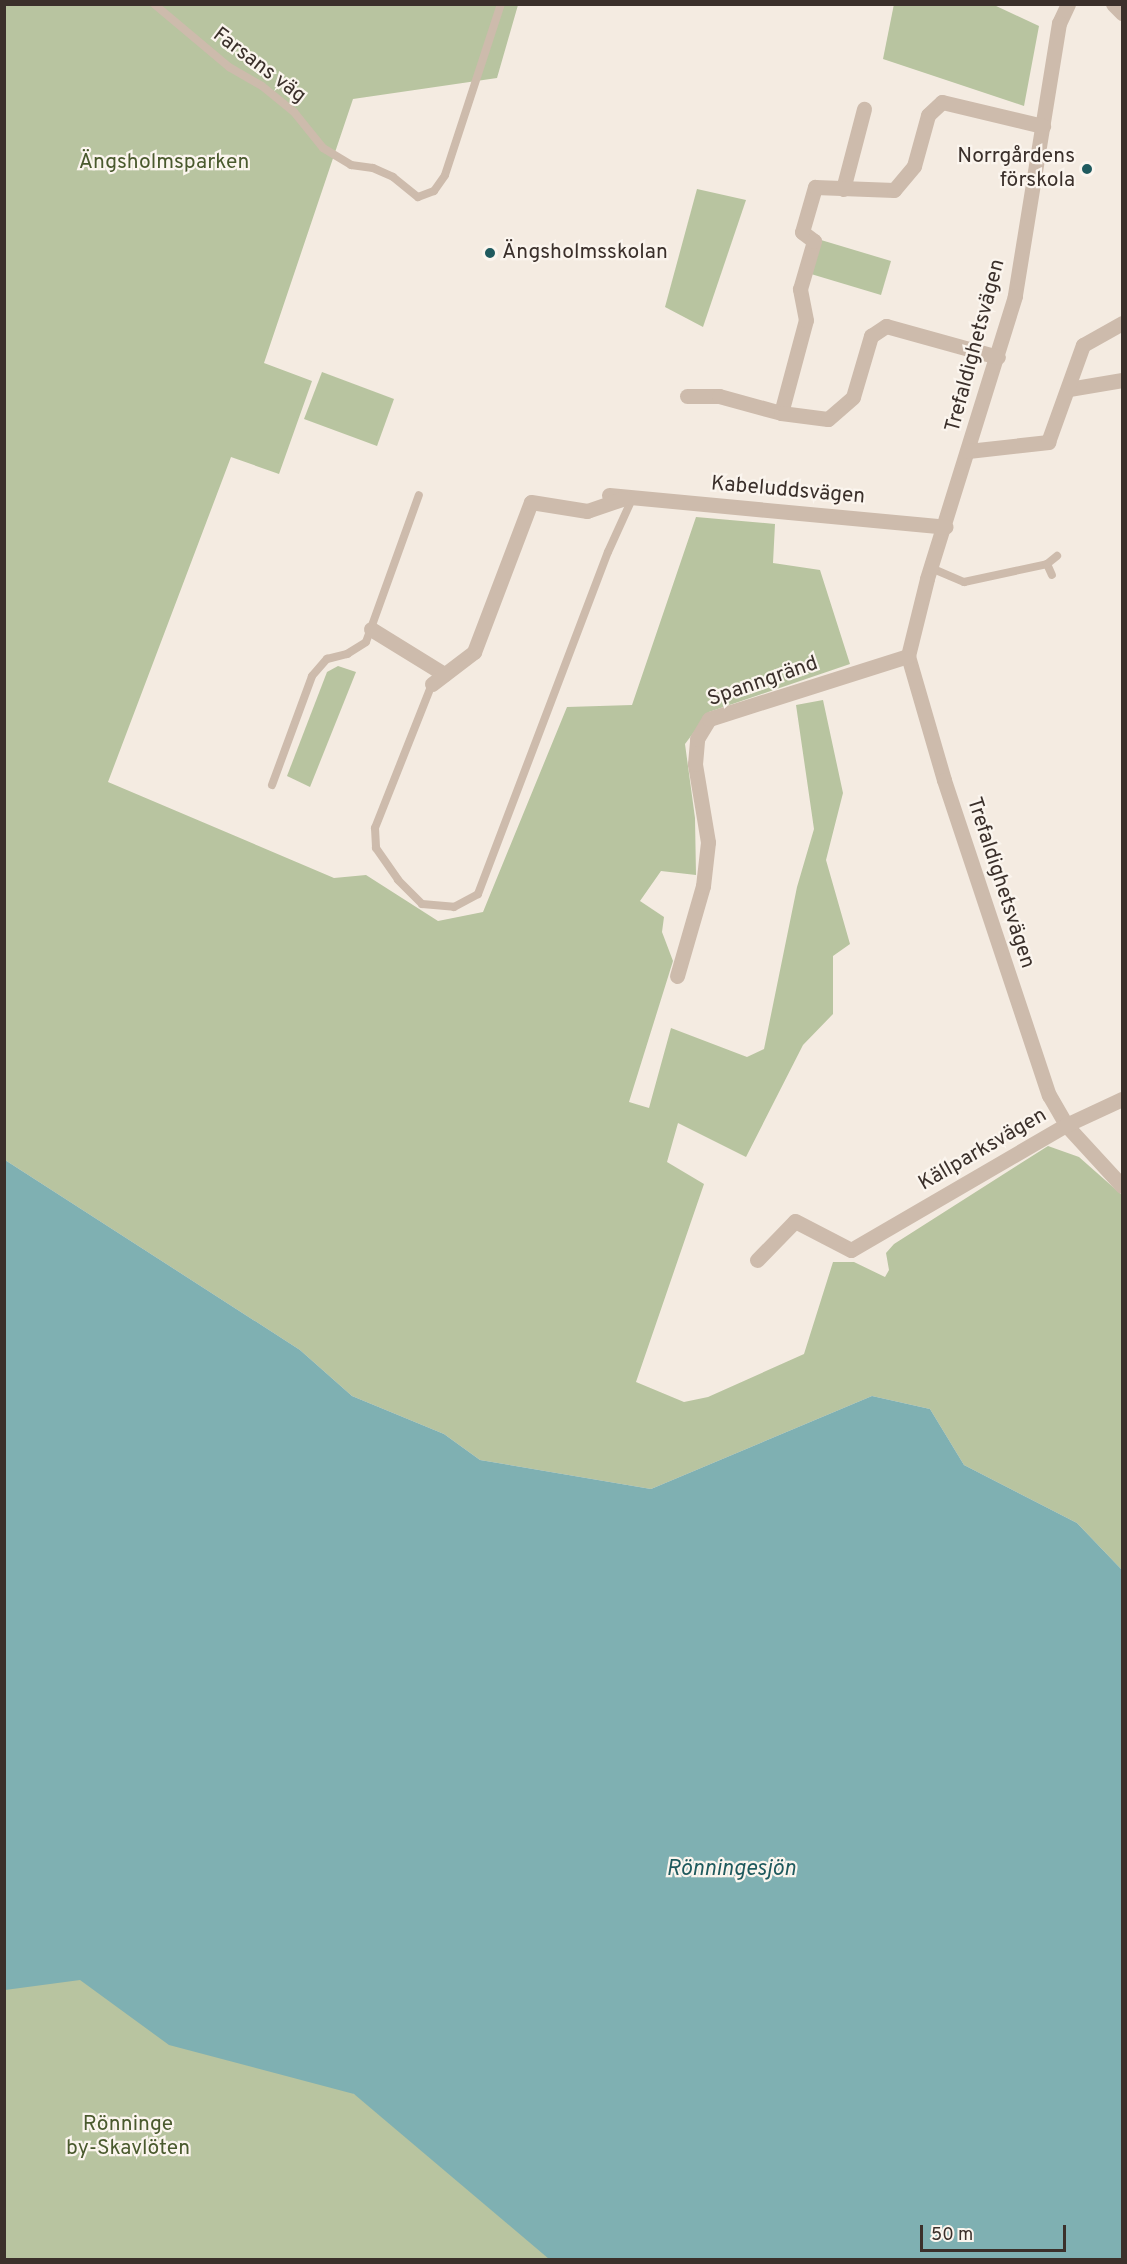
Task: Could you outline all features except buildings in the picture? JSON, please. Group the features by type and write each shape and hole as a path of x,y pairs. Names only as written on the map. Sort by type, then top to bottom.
{"street":[{"name":"Trefaldighetsvägen","path":"1068,4 1059,23 1015,297 931,568 908,656 944,780 1049,1095 1066,1125 1122,1186"},
{"path":"1113,4 1122,13"},
{"path":"781,413 806,320 800,289 814,241 802,232 815,187 894,190 914,166 928,116 942,102 1043,126"},
{"path":"843,189 864,109"},
{"name":"Trefaldighetsvägen","path":"968,451 1048,442 1083,345 1122,323"},
{"path":"687,396 719,396 781,413 828,418 853,397 871,336 885,326 998,357"},
{"path":"1069,389 1122,380"},
{"name":"Kabeluddsvägen","path":"609,495 945,527"},
{"name":"Kabeluddsvägen","path":"432,684 474,652 531,502 587,511 630,497"},
{"path":"371,628 444,674"},
{"name":"Spanngränd","path":"677,975 703,886 708,842 695,764 697,739 709,719 908,656"},
{"name":"Källparksvägen","path":"757,1260 795,1221 851,1250 1066,1125 1122,1099"}],"lane":[{"name":"Farsans väg","path":"154,4 229,67 262,86 294,112 323,148 351,165 373,168 393,177 418,197 434,191 445,175 501,4"},
{"path":"272,785 312,676 327,659 347,654 366,642 418,495"},
{"path":"432,684 375,828 376,848 398,880 422,904 454,907 478,894 630,497"},
{"path":"931,568 964,582 1047,564 1057,556"},
{"path":"1047,564 1052,575"}],"green space":[{"path":"894,4 994,5 1039,26 1024,106 883,59"},
{"name":"Ängsholmsparken","path":"5,5 518,5 497,78 353,99 264,363 312,381 279,474 231,457 108,782 334,878 366,875 438,921 483,912 567,707 632,705 696,517 775,524 773,563 820,570 850,664 709,712 685,744 695,818 696,875 661,871 640,901 664,917 662,932 673,961 629,1102 649,1108 671,1028 747,1057 764,1049 797,887 814,829 796,705 823,700 843,793 826,860 850,944 833,956 833,1014 803,1045 746,1157 678,1123 667,1162 704,1184 636,1382 684,1402 708,1397 804,1354 833,1262 854,1262 885,1277 889,1270 886,1253 894,1244 1048,1146 1079,1157 1122,1195 1122,1570 1077,1523 964,1465 930,1409 872,1396 651,1489 480,1460 444,1434 352,1396 300,1350 5,1160"},
{"path":"697,189 746,200 703,327 665,307"},
{"path":"821,240 891,261 881,295 811,274"},
{"path":"322,372 394,399 377,446 304,419"},
{"path":"338,666 356,672 310,787 287,776 327,672"},
{"name":"Rönninge by-Skavlöten","path":"38,1957 266,2041 630,2259 5,2259 4,1964"}],"water":[{"name":"Rönningesjön","path":"5,1160 300,1350 352,1396 444,1434 480,1460 651,1489 872,1396 930,1409 964,1465 1077,1523 1122,1570 1122,2259 549,2259 354,2094 169,2045 80,1980 5,1990"}],"place":[{"name":"Norrgårdens förskola","path":"1087,169"},
{"name":"Ängsholmsskolan","path":"490,253"}]}
